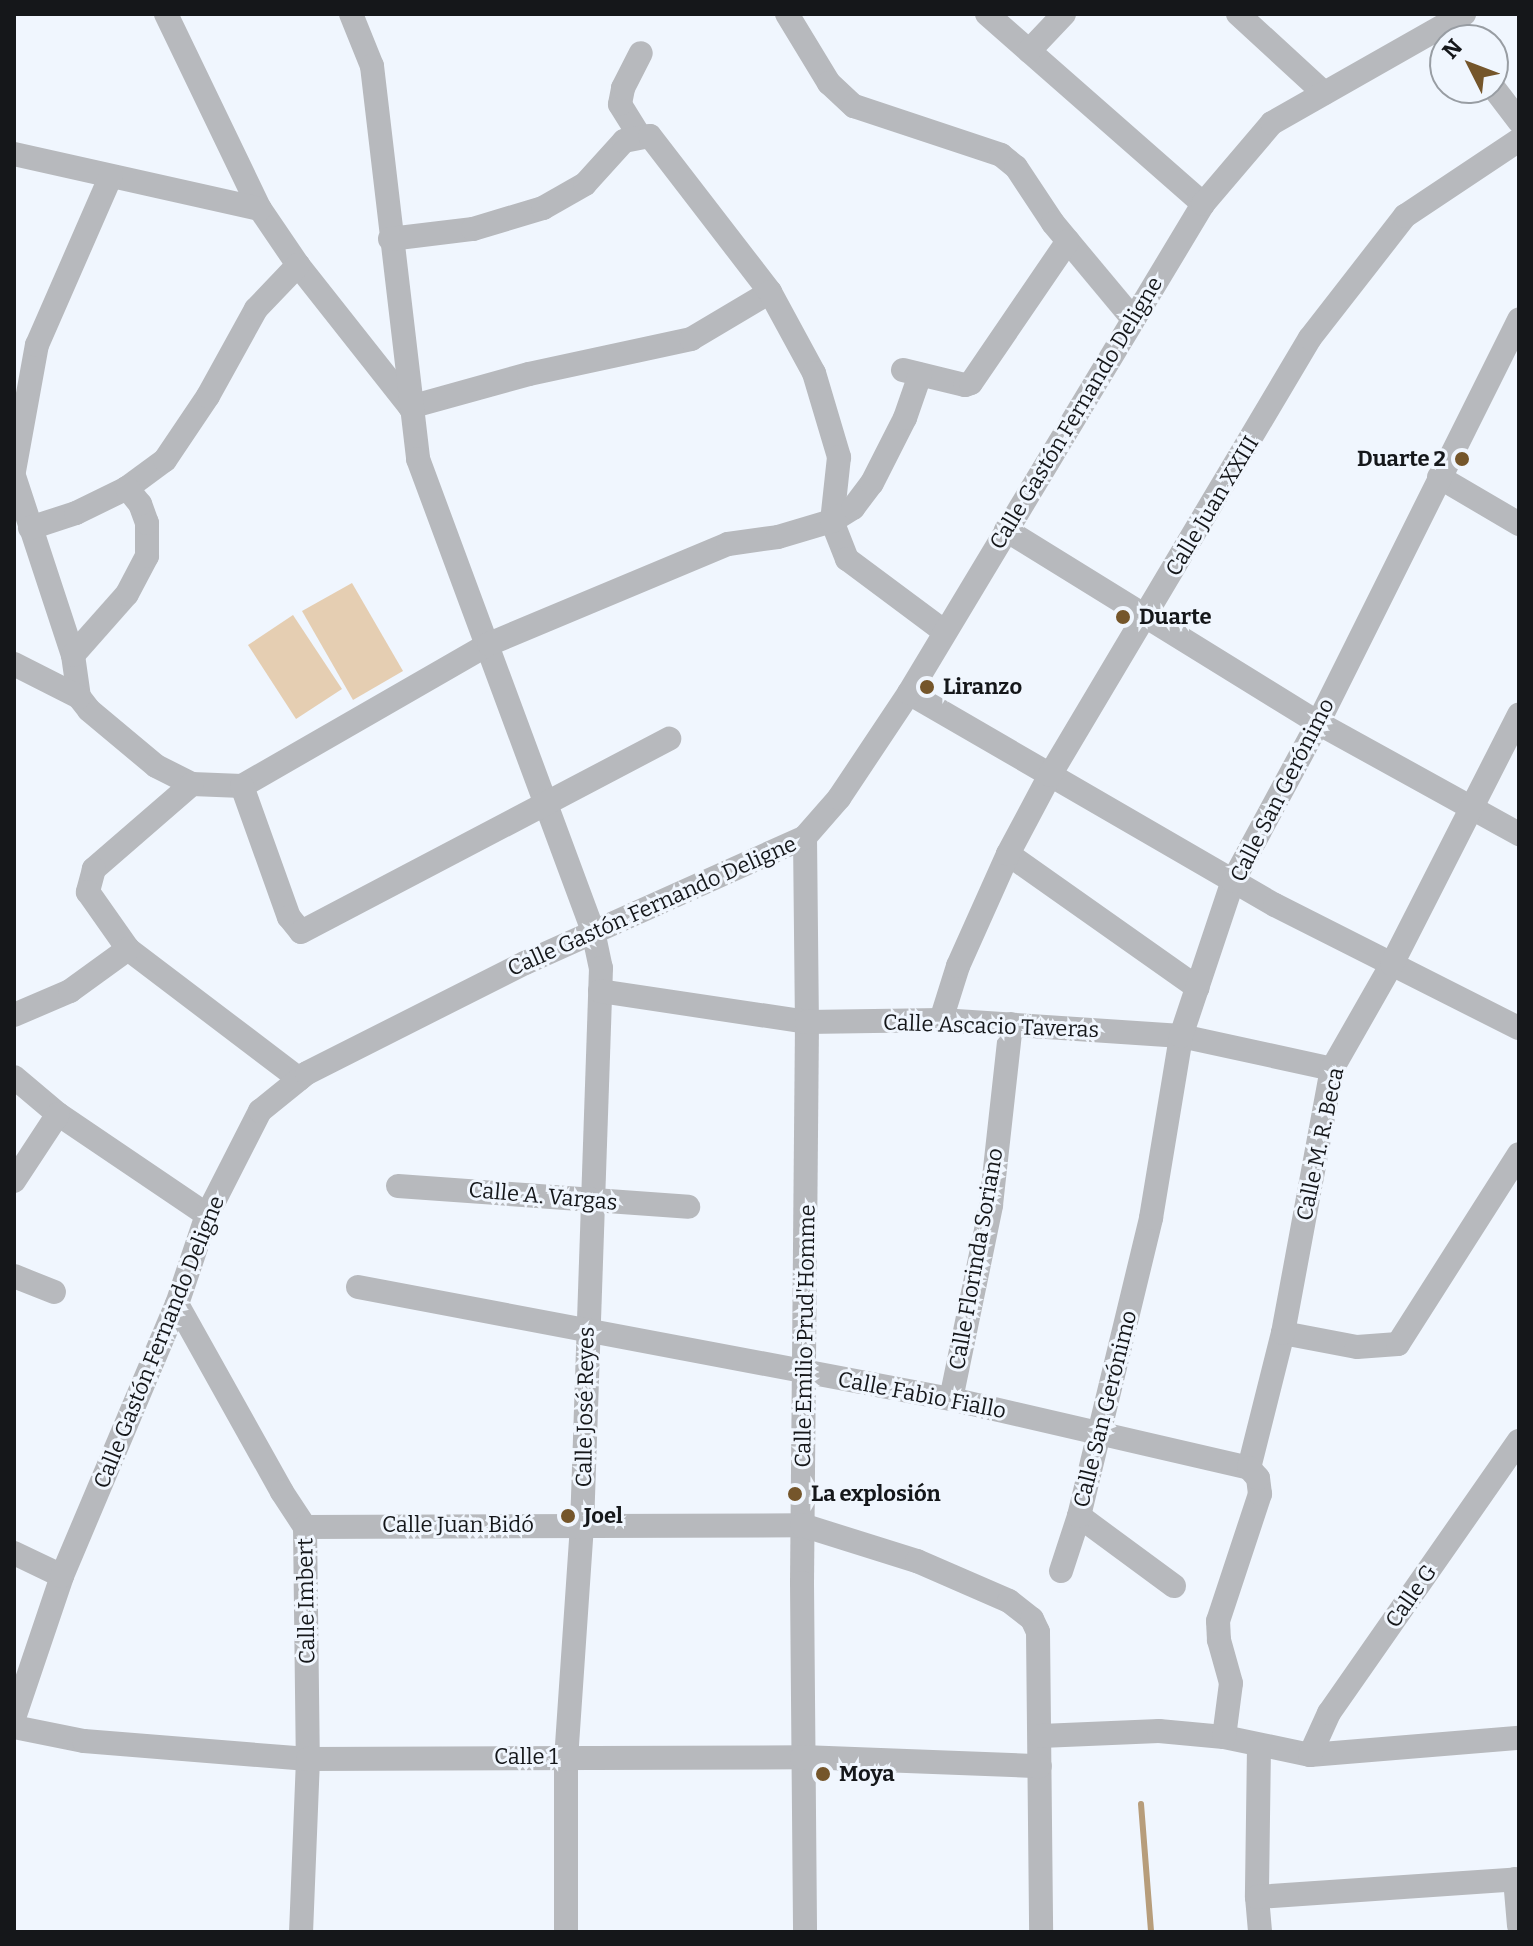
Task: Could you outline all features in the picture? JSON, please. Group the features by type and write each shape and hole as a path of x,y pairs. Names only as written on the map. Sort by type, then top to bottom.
{"street":[{"path":"166,14 260,209 298,265 410,407 529,374 691,339 770,292"},
{"name":"Calle José Reyes","path":"351,14 372,66 418,459 593,931 601,968 586,1329 582,1525 566,1757 566,1932"},
{"path":"787,14 829,83 841,96 881,117 1001,155 1016,167 1068,241 1133,319"},
{"path":"987,14 1203,204"},
{"path":"1029,51 1064,14"},
{"path":"1238,14 1324,93"},
{"name":"Calle Gastón Fernando Deligne","path":"14,1718 62,1576 177,1304 207,1215 260,1111 299,1079 593,931 805,837 839,798 909,693 1203,204 1272,123 1429,39"},
{"path":"639,135 620,104 623,88 641,53"},
{"path":"1506,104 1519,121"},
{"path":"390,239 473,229 543,208 585,184 624,141 639,135 650,136 770,292 814,373 839,457 832,521 847,559 945,632"},
{"name":"Calle Juan XXIII","path":"941,1020 958,966 1008,854 1050,775 1310,338 1405,216 1519,140"},
{"path":"14,154 260,209"},
{"path":"79,697 73,655 14,474 26,343 111,176"},
{"path":"14,664 79,697 89,710 156,766 192,784 242,786 489,644 728,544 778,537 832,521 853,508 872,483 905,418 912,372 965,385 971,383 1068,241"},
{"path":"30,528 76,513 127,488 165,460 208,396 256,309 298,265"},
{"name":"Calle San Gerónimo","path":"1061,1571 1079,1516 1151,1218 1181,1036 1233,881 1318,723 1519,319"},
{"path":"1439,477 1519,524"},
{"path":"73,655 127,594 147,556 147,523 140,504 127,488"},
{"path":"1006,530 1318,723 1519,834"},
{"path":"909,693 1233,881 1519,1028"},
{"name":"Calle M. R. Beca","path":"1249,1468 1283,1333 1332,1069 1392,964 1519,715"},
{"path":"242,786 289,917 301,932 669,739"},
{"path":"192,784 94,869 89,878 88,892 128,949 299,1079"},
{"name":"Calle Emilio Prud'Homme","path":"805,837 806,1374 802,1525 805,1932"},
{"path":"1008,854 1198,988"},
{"path":"14,1015 70,991 128,949"},
{"name":"Calle Ascacio Taveras","path":"600,991 807,1022 941,1020 1181,1036 1332,1069"},
{"name":"Calle Florinda Soriano","path":"951,1399 991,1205 1011,1024"},
{"path":"14,1077 58,1114 207,1215"},
{"path":"14,1181 58,1114"},
{"path":"1283,1333 1357,1347 1398,1344 1519,1154"},
{"name":"Calle A. Vargas","path":"398,1186 688,1207"},
{"path":"14,1276 54,1292"},
{"name":"Calle Fabio Fiallo","path":"358,1287 951,1399 1249,1468"},
{"name":"Calle Imbert","path":"177,1304 274,1478 305,1527 308,1759 301,1932"},
{"name":"Calle G","path":"1310,1755 1329,1713 1519,1441"},
{"path":"1224,1737 1231,1683 1219,1640 1218,1621 1260,1494 1258,1478 1249,1468"},
{"path":"1079,1516 1174,1586"},
{"name":"Calle Juan Bidó","path":"305,1527 802,1525 917,1561 1009,1601 1032,1619 1038,1632 1041,1932"},
{"path":"14,1553 62,1576"},
{"name":"Calle 1","path":"14,1727 84,1741 308,1759 802,1757 1040,1766"},
{"path":"1041,1736 1159,1731 1224,1737 1310,1755 1519,1738"},
{"path":"1259,1746 1257,1897 1260,1932"},
{"path":"1257,1897 1517,1879 1519,1926"}],"shaded area":[{"path":"352,583 403,671 353,700 302,611"},
{"path":"293,615 342,689 296,719 248,645"}],"waterway":[{"path":"1141,1804 1151,1932"}],"place":[{"name":"Duarte 2","path":"1462,459"},
{"name":"Duarte","path":"1123,617"},
{"name":"Liranzo","path":"927,687"},
{"name":"La explosión","path":"795,1494"},
{"name":"Joel","path":"568,1516"},
{"name":"Moya","path":"823,1774"}]}
